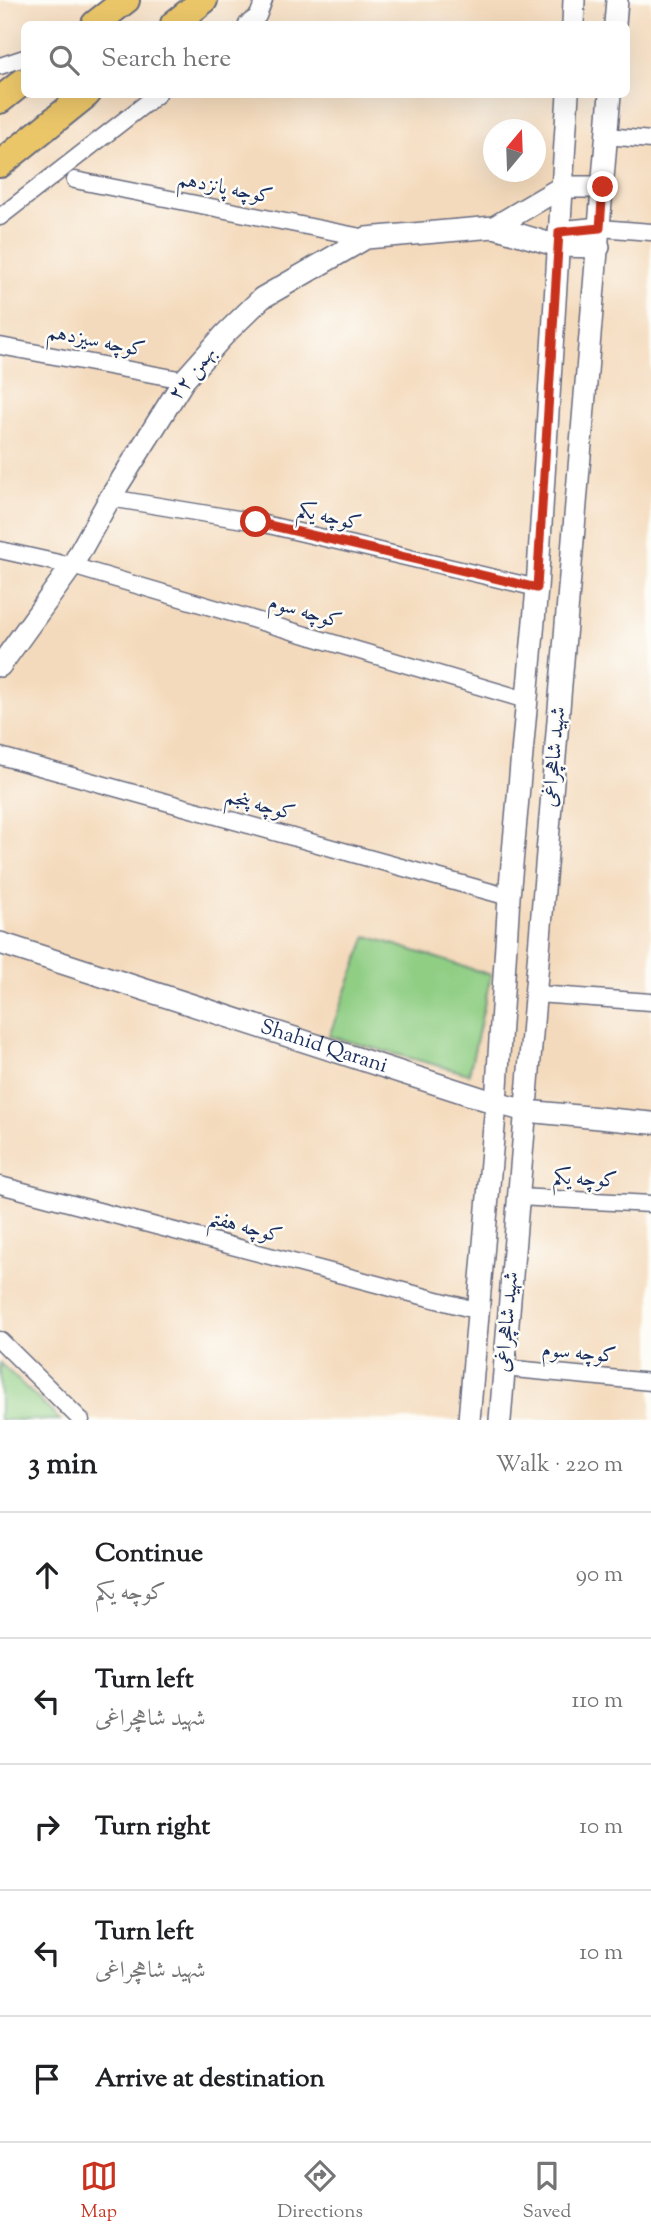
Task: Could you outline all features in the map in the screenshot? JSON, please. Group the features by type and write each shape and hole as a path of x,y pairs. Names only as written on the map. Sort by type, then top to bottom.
{"main road":[{"path":"99,21 126,0"},
{"path":"178,21 204,0"},
{"path":"0,100 21,83"},
{"path":"0,164 81,98"}],"street":[{"path":"251,21 258,16 264,0"},
{"path":"573,21 574,0"},
{"path":"615,21 617,0"},
{"path":"0,66 21,59"},
{"path":"0,217 153,98"},
{"name":"شهید شاهچراغی","path":"470,1420 496,1103 509,897 537,588 568,98"},
{"name":"شهید شاهچراغی","path":"500,1420 610,98"},
{"path":"607,136 651,140"},
{"name":"کوچه پانزدهم","path":"75,180 366,239"},
{"path":"494,227 562,187 603,187"},
{"path":"494,227 558,239 651,232"},
{"name":"۲۲ بهمن","path":"0,666 72,566 110,498 184,380 262,298 366,239 494,227"},
{"name":"کوچه سیزدهم","path":"0,346 184,380"},
{"name":"کوچه یکم","path":"110,498 256,522 537,588"},
{"name":"کوچه سوم","path":"0,550 72,566 526,700"},
{"name":"کوچه پنجم","path":"0,756 509,897"},
{"name":"Shahid Qarani","path":"0,943 496,1103 526,1111 651,1123"},
{"path":"536,994 651,1002"},
{"name":"کوچه هفتم","path":"0,1185 479,1311"},
{"name":"کوچه یکم","path":"518,1198 651,1204"},
{"path":"0,1340 82,1420"},
{"name":"کوچه سوم","path":"504,1368 651,1382"}],"green space":[{"path":"367,936 491,975 469,1074 329,1036"},
{"path":"0,1363 60,1420 0,1420"}],"route":[{"path":"256,522 537,588 559,232 600,228 603,187"}]}
